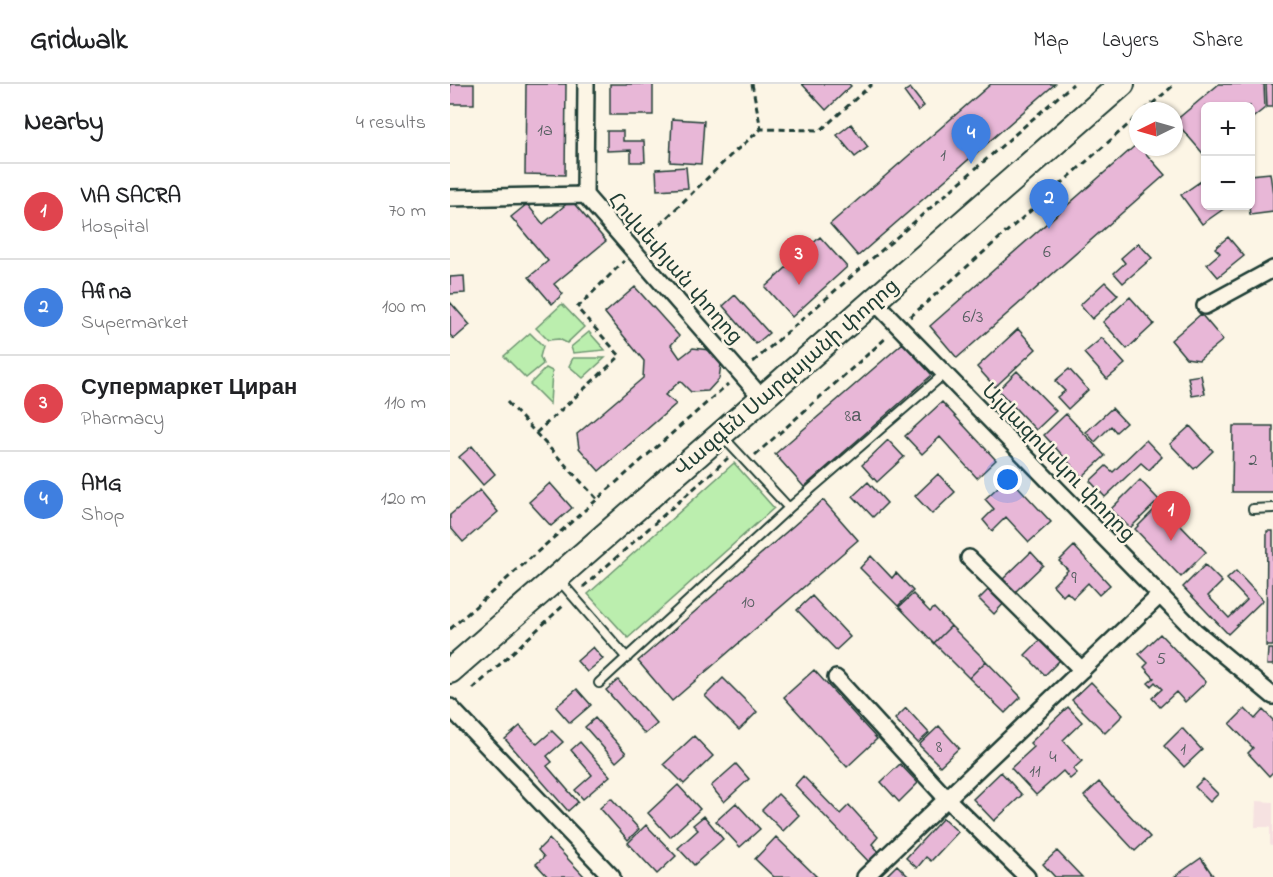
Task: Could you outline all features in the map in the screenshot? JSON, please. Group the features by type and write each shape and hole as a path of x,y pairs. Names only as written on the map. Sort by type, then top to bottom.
{"highway":[{"name":"Վազգեն Սարգսյանի փողոց","path":"450,671 557,577 729,443 762,398 1122,84"}],"street":[{"name":"Հովսեփյան փողոց","path":"586,84 585,195 762,398"},
{"path":"450,198 585,195"},
{"path":"1205,306 1273,269"},
{"name":"Այվազովսկու փողոց","path":"873,300 1194,631 1273,696"},
{"path":"969,558 1082,670"},
{"path":"865,877 1160,595"},
{"path":"836,678 947,799 1027,877"},
{"path":"450,707 612,877"}],"lane":[{"path":"599,684 789,508 944,374"},
{"path":"729,443 789,508"},
{"path":"1254,508 1273,508"},
{"path":"557,577 627,658"}],"path":[{"path":"753,84 761,129"},
{"path":"536,433 620,356 577,308 731,155 761,129 821,130 872,84"},
{"path":"450,629 1073,84"},
{"path":"1154,102 1175,84"},
{"path":"746,462 1129,124"},
{"path":"507,402 597,499"},
{"path":"473,689 573,596 729,443"}],"shaded area":[{"path":"1256,801 1273,802 1273,845 1270,845 1270,827 1255,827"}],"green space":[{"path":"562,304 584,327 567,343 559,339 548,340 536,328"},
{"path":"589,332 605,350 573,353 571,347"},
{"path":"530,333 543,346 540,357 543,364 526,378 504,356"},
{"path":"573,358 605,358 583,378 569,366"},
{"path":"546,368 552,371 550,404 530,384"},
{"path":"734,463 774,508 628,638 588,594"}],"building":[{"path":"450,84 474,84 474,104 450,104"},
{"path":"526,84 566,84 565,175 525,174"},
{"path":"610,84 653,84 653,115 610,115"},
{"path":"802,84 849,84 851,86 826,110"},
{"path":"991,84 1055,84 858,256 830,224"},
{"path":"1219,84 1264,84 1265,108 1255,116 1255,102 1201,102 1201,151 1183,130 1183,114"},
{"path":"1266,84 1273,84 1273,107 1267,107"},
{"path":"910,88 924,106 918,111 904,92"},
{"path":"672,119 704,121 701,164 670,162"},
{"path":"851,124 868,147 855,157 837,135"},
{"path":"607,131 623,131 623,141 644,141 645,162 631,162 631,150 607,151"},
{"path":"1129,151 1129,156 1148,156 1165,175 957,358 930,326"},
{"path":"686,167 688,188 657,190 656,169"},
{"path":"1270,173 1273,212 1250,215 1249,210 1255,210 1255,174"},
{"path":"1201,181 1201,210 1222,210 1202,224 1181,195"},
{"path":"571,200 606,241 554,284 563,294 552,304 529,277 548,261 511,217 527,204 543,224"},
{"path":"820,237 847,267 792,317 765,287"},
{"path":"1228,237 1244,256 1218,277 1207,264 1220,253 1215,248"},
{"path":"1138,243 1152,258 1123,283 1114,273 1125,263 1121,258"},
{"path":"464,276 465,293 450,294 450,277"},
{"path":"1105,282 1118,295 1092,319 1080,305"},
{"path":"635,287 679,336 671,345 680,358 693,348 709,350 721,364 719,379 708,391 691,392 680,381 665,395 676,404 599,471 579,448 577,434 643,378 644,361 605,313"},
{"path":"735,295 769,333 756,344 723,306"},
{"path":"1130,297 1154,324 1127,349 1103,322"},
{"path":"450,302 470,325 454,339 450,335"},
{"path":"1201,314 1223,340 1199,360 1186,358 1171,340"},
{"path":"1018,329 1036,349 995,387 977,367"},
{"path":"1102,338 1125,364 1107,379 1084,353"},
{"path":"903,343 932,375 804,487 775,454"},
{"path":"1069,369 1088,390 1068,409 1057,397 1065,391 1055,381"},
{"path":"1017,371 1056,411 1036,430 998,390"},
{"path":"1201,375 1205,394 1192,396 1188,377"},
{"path":"942,402 996,460 977,478 940,437 922,454 905,436"},
{"path":"1112,408 1126,423 1116,432 1111,426 1095,442 1086,432"},
{"path":"1066,414 1105,456 1082,477 1044,435"},
{"path":"1190,426 1213,451 1194,469 1170,444"},
{"path":"1233,426 1273,426 1273,492 1232,492"},
{"path":"888,440 904,457 877,482 862,465"},
{"path":"1146,440 1162,457 1149,470 1141,463 1105,497 1090,481 1106,466 1113,472"},
{"path":"472,446 495,474 483,485 459,457"},
{"path":"938,474 955,492 932,514 915,496"},
{"path":"1009,477 1051,522 1029,542 1006,517 992,531 983,520 994,509 985,499"},
{"path":"1140,480 1159,500 1130,528 1111,509"},
{"path":"868,482 887,503 873,517 853,496"},
{"path":"550,483 572,508 551,526 529,502"},
{"path":"480,490 498,512 463,542 450,527 450,515"},
{"path":"823,500 858,540 672,701 638,661"},
{"path":"1164,500 1184,519 1179,524 1206,552 1181,577 1135,529"},
{"path":"1267,531 1273,531 1273,646 1266,646"},
{"path":"1074,546 1110,585 1099,595 1088,583 1073,598 1067,592 1063,596 1053,585 1068,570 1059,561"},
{"path":"1031,552 1043,565 1014,593 1002,580"},
{"path":"871,556 892,578 896,573 913,591 898,606 860,568"},
{"path":"1205,565 1222,582 1208,596 1229,618 1247,600 1227,579 1236,571 1263,600 1228,634 1183,587"},
{"path":"992,586 1006,601 994,614 979,599"},
{"path":"913,594 930,612 934,608 951,626 934,643 899,607"},
{"path":"812,596 850,637 836,650 797,610"},
{"path":"951,626 986,661 969,678 934,643"},
{"path":"1160,634 1206,682 1185,702 1176,692 1160,707 1152,698 1162,689 1155,682 1151,686 1148,683 1154,678 1144,667 1148,663 1139,654"},
{"path":"1042,638 1061,659 1045,675 1025,655"},
{"path":"593,647 603,659 587,672 577,661"},
{"path":"1268,649 1273,649 1273,665 1267,665"},
{"path":"986,661 1021,697 1005,713 969,678"},
{"path":"814,670 877,739 847,767 784,697"},
{"path":"723,678 757,712 739,730 705,696"},
{"path":"618,680 657,724 645,734 606,690"},
{"path":"1091,682 1123,715 1105,733 1072,700"},
{"path":"577,689 591,705 570,723 556,707"},
{"path":"1068,707 1082,722 1063,740 1082,761 1073,769 1077,773 1070,779 1063,771 1036,795 1011,768 1034,747 1030,743"},
{"path":"906,708 929,733 918,743 895,719"},
{"path":"1245,709 1255,719 1263,710 1273,720 1273,772 1269,776 1248,753 1253,748 1230,724"},
{"path":"595,718 626,753 616,762 585,727"},
{"path":"520,726 537,744 552,731 563,742 547,756 552,762 547,766 578,802 568,811 505,739"},
{"path":"939,726 959,748 940,766 919,745"},
{"path":"1182,728 1202,750 1184,767 1164,746"},
{"path":"694,736 713,756 684,784 664,764"},
{"path":"580,742 610,776 583,799 575,790 592,775 571,750"},
{"path":"736,764 749,779 724,802 711,786"},
{"path":"900,764 918,783 899,802 881,782"},
{"path":"1001,772 1022,795 994,821 973,799"},
{"path":"803,776 840,814 849,805 878,837 872,844 879,852 869,862 795,785"},
{"path":"1203,779 1218,794 1210,802 1195,787"},
{"path":"1099,782 1150,837 1135,851 1084,796"},
{"path":"678,785 700,809 670,837 648,813"},
{"path":"778,794 799,815 783,831 762,810"},
{"path":"611,798 639,829 628,840 600,808"},
{"path":"736,803 760,829 740,847 716,821"},
{"path":"704,816 723,839 694,865 678,848 698,830 693,825"},
{"path":"943,818 958,832 931,861 926,857 917,868 906,858"},
{"path":"646,825 676,856 657,874 628,843"},
{"path":"776,837 817,877 774,877 755,859"},
{"path":"549,839 585,877 548,877 536,864 544,857 538,850"},
{"path":"1057,851 1082,877 1055,877 1043,864"},
{"path":"1201,858 1214,877 1174,877"},
{"path":"897,865 909,877 887,875"}],"place":[{"name":"AMG","path":"971,164"},
{"name":"Afina","path":"1049,229"},
{"name":"Супермаркет Циран","path":"799,285"},
{"name":"VIA SACRA","path":"1171,541"}]}
